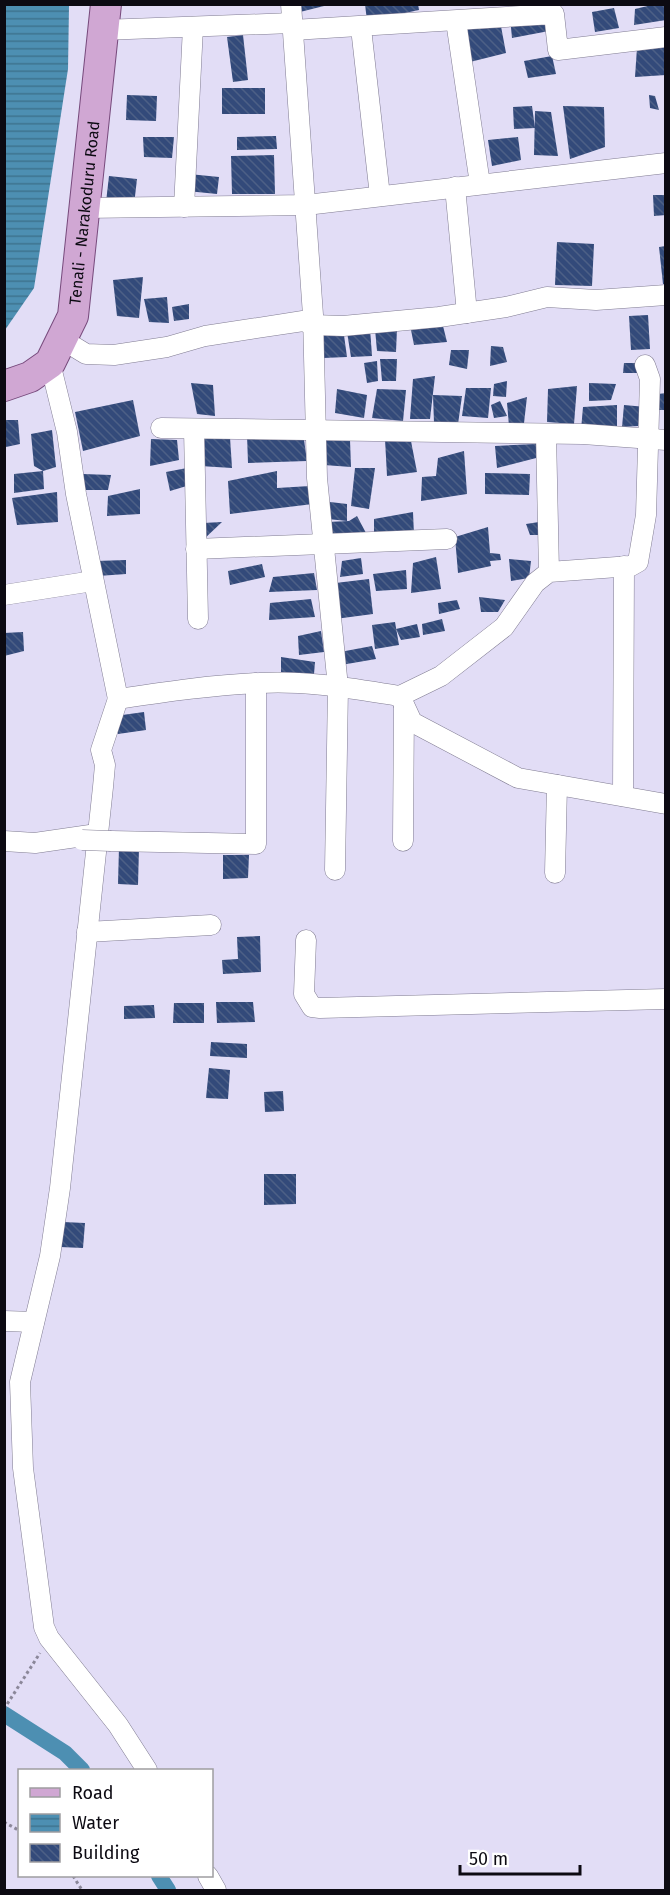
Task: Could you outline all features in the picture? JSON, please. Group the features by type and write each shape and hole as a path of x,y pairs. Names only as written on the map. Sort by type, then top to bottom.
{"main road":[{"name":"Tenali - Narakoduru Road","path":"56,352 73,316 104,17"},
{"path":"4,386 30,377 56,352"}],"street":[{"path":"104,17 193,27 292,19 361,28 554,14 558,50 666,37"},
{"path":"292,19 306,205 323,542 338,687 335,870"},
{"path":"456,21 480,184"},
{"path":"184,207 193,27"},
{"path":"361,28 380,196"},
{"path":"84,208 306,205 666,163"},
{"path":"455,187 467,313"},
{"path":"146,1769 118,1725 66,1656 49,1638 44,1627 23,1468 20,1382 50,1256 60,1188 87,932 89,839 105,765 101,750 118,699 93,581 67,432 56,352 114,355 167,347 205,336 303,321 313,325 343,326 467,313 547,297 596,300 666,295"},
{"path":"118,699 205,686 256,683 338,687 402,700 441,676 504,627 535,583 549,572 624,566 638,562 656,509 657,439 650,379 645,364"},
{"path":"161,428 546,434 657,439"},
{"path":"194,429 198,619"},
{"path":"546,434 549,572"},
{"path":"196,549 323,542 447,539"},
{"path":"623,796 624,566"},
{"path":"4,595 93,581"},
{"path":"4,840 35,843 89,839 256,844 256,683"},
{"path":"402,700 412,722 518,778 666,804"},
{"path":"402,700 403,841"},
{"path":"555,873 557,785"},
{"path":"87,932 211,925"},
{"path":"306,940 304,994 312,1007 666,999"},
{"path":"4,1321 34,1322"}],"path":[{"path":"4,1709 42,1649"},
{"path":"4,1822 18,1830"},
{"path":"74,1877 82,1890"}],"water":[{"path":"5,4 69,5 68,69 34,288 5,330"}],"building":[{"path":"299,4 328,4 328,5 300,12"},
{"path":"365,4 418,4 419,10 367,21"},
{"path":"664,4 666,20 634,25 635,9"},
{"path":"614,8 619,28 595,32 592,12"},
{"path":"510,17 549,17 549,31 512,38"},
{"path":"500,21 506,53 466,63 464,30"},
{"path":"243,35 248,80 233,82 227,37"},
{"path":"666,45 666,75 635,77 637,48"},
{"path":"552,56 556,74 528,78 524,61"},
{"path":"222,88 265,88 265,114 222,114"},
{"path":"127,95 157,96 156,121 126,120"},
{"path":"649,95 655,96 659,110 650,108"},
{"path":"532,106 535,128 514,129 513,107"},
{"path":"563,106 604,107 605,147 570,159"},
{"path":"535,111 551,112 558,156 534,155"},
{"path":"276,136 277,149 237,150 237,137"},
{"path":"143,137 174,137 172,158 144,157"},
{"path":"518,137 521,160 492,166 488,140"},
{"path":"274,155 275,194 232,194 231,156"},
{"path":"189,174 219,177 217,194 187,191"},
{"path":"109,176 137,179 134,205 106,202"},
{"path":"653,195 666,195 666,215 654,216"},
{"path":"557,242 594,244 592,286 555,285"},
{"path":"666,246 666,284 663,284 659,247"},
{"path":"143,277 139,318 117,316 113,280"},
{"path":"167,297 169,323 149,322 144,299"},
{"path":"189,304 189,319 174,321 172,307"},
{"path":"648,315 650,349 631,350 629,316"},
{"path":"443,326 447,342 414,345 411,330"},
{"path":"319,327 343,328 347,357 323,358"},
{"path":"370,328 372,356 351,357 347,332"},
{"path":"375,329 397,329 396,352 377,351"},
{"path":"491,346 503,347 507,362 490,366"},
{"path":"451,350 469,350 467,369 449,365"},
{"path":"380,359 397,359 396,381 382,381"},
{"path":"377,361 378,381 367,383 364,363"},
{"path":"624,363 641,363 642,373 623,373"},
{"path":"435,376 430,419 410,419 413,379"},
{"path":"507,381 506,397 493,396 494,384"},
{"path":"191,383 213,385 215,416 197,414"},
{"path":"589,383 616,384 611,400 589,401"},
{"path":"577,386 574,424 547,422 548,389"},
{"path":"466,388 491,388 488,418 462,416"},
{"path":"337,389 367,395 364,418 335,413"},
{"path":"377,389 406,390 403,421 372,418"},
{"path":"666,393 666,410 659,410 658,394"},
{"path":"433,395 462,396 458,424 434,423"},
{"path":"527,397 524,423 509,426 507,403"},
{"path":"133,400 140,436 83,451 75,412"},
{"path":"500,401 507,416 494,418 491,405"},
{"path":"617,405 617,429 581,430 583,407"},
{"path":"624,405 646,407 638,426 622,427"},
{"path":"4,420 18,420 20,444 6,447"},
{"path":"52,430 56,467 43,471 34,466 31,434"},
{"path":"200,434 230,437 232,468 200,466"},
{"path":"247,435 304,440 307,461 248,463"},
{"path":"410,436 417,472 387,476 385,439"},
{"path":"151,439 177,440 179,460 150,466"},
{"path":"325,439 350,440 351,467 324,465"},
{"path":"536,444 540,457 497,468 495,446"},
{"path":"464,451 467,494 421,501 422,477 436,476 438,458"},
{"path":"187,468 190,485 170,491 166,472"},
{"path":"355,468 375,468 369,509 351,506"},
{"path":"43,471 44,489 14,493 14,474"},
{"path":"277,471 277,488 310,486 313,504 230,514 228,481"},
{"path":"485,473 530,474 529,495 485,494"},
{"path":"83,474 111,475 108,490 81,490"},
{"path":"140,489 140,514 107,516 108,496"},
{"path":"57,492 58,522 17,525 12,498"},
{"path":"330,502 347,504 347,521 328,519"},
{"path":"413,512 414,535 374,536 374,519"},
{"path":"357,516 366,533 327,534 327,522 349,521"},
{"path":"222,522 203,540 203,523"},
{"path":"539,522 540,535 530,535 526,524"},
{"path":"488,527 490,553 500,554 501,560 490,561 491,566 458,573 455,537"},
{"path":"436,557 441,589 411,593 413,563"},
{"path":"361,558 363,574 340,577 342,561"},
{"path":"509,559 531,561 529,578 511,581"},
{"path":"126,560 126,574 98,576 96,561"},
{"path":"262,564 265,577 230,585 228,571"},
{"path":"406,570 407,589 376,591 373,574"},
{"path":"314,573 317,590 269,592 273,577"},
{"path":"369,579 373,614 335,619 327,584"},
{"path":"479,597 505,600 498,612 481,612"},
{"path":"311,599 315,617 269,620 270,603"},
{"path":"457,600 460,609 439,614 438,603"},
{"path":"442,619 445,631 423,635 422,624"},
{"path":"395,622 399,645 375,649 372,625"},
{"path":"417,624 420,637 401,640 396,629"},
{"path":"321,631 324,652 299,655 298,636"},
{"path":"23,632 24,651 4,656 4,633"},
{"path":"372,646 376,659 341,665 340,652"},
{"path":"281,657 315,662 314,674 281,672"},
{"path":"144,712 146,730 118,734 115,716"},
{"path":"119,847 139,848 138,885 118,884"},
{"path":"223,855 249,855 248,878 223,879"},
{"path":"260,936 261,972 223,974 222,960 238,959 237,937"},
{"path":"216,1002 253,1002 255,1022 217,1023"},
{"path":"174,1003 204,1003 204,1023 173,1023"},
{"path":"154,1005 155,1018 124,1019 124,1006"},
{"path":"211,1042 247,1044 247,1058 210,1056"},
{"path":"209,1068 230,1070 228,1099 206,1098"},
{"path":"283,1091 284,1111 265,1112 264,1092"},
{"path":"264,1174 296,1174 296,1204 264,1205"},
{"path":"63,1222 85,1223 83,1248 60,1247"}],"waterway":[{"path":"4,1714 65,1753 81,1769"},
{"path":"160,1877 168,1890"}]}
